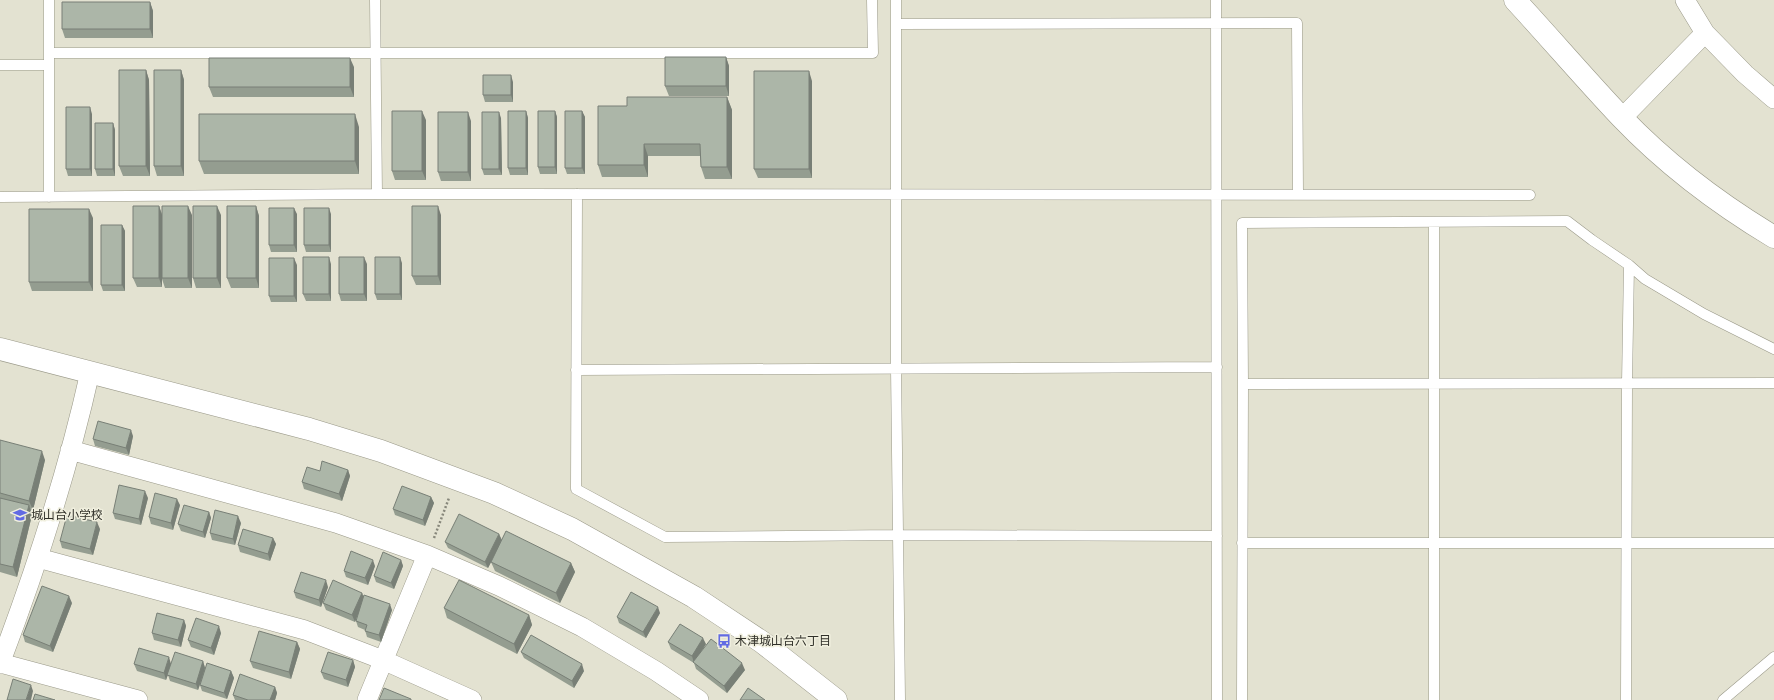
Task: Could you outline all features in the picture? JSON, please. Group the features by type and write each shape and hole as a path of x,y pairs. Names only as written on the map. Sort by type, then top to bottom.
{"street":[{"path":"1516,0 1622,118 1663,156 1696,183 1774,237"},
{"path":"1685,0 1705,33 1745,74 1774,99"},
{"path":"1622,118 1705,33"},
{"path":"0,349 309,429 381,451 494,493 572,529 694,597 762,642 836,700"},
{"path":"90,372 70,450 38,558 0,664 138,700"},
{"path":"70,450 336,523 427,555 499,586 582,627 699,700"},
{"path":"367,700 427,555"},
{"path":"38,558 305,630 383,660 472,700"}],"lane":[{"path":"49,0 49,197"},
{"path":"375,0 377,194"},
{"path":"49,52 873,53 872,0"},
{"path":"896,0 896,368 900,700"},
{"path":"1216,0 1218,195 1217,700"},
{"path":"896,24 1297,24 1298,195"},
{"path":"0,65 49,65"},
{"path":"0,197 377,194 1530,195"},
{"path":"577,194 576,489 665,537 898,535 1217,536"},
{"path":"1242,700 1242,224 1567,221 1629,265 1645,279 1704,314 1774,349"},
{"path":"1434,222 1434,700"},
{"path":"1626,700 1629,265"},
{"path":"576,370 1217,367"},
{"path":"1243,384 1774,383"},
{"path":"1242,543 1774,543"},
{"path":"1724,700 1774,657"}],"path":[{"path":"427,555 456,478"}],"building":[{"path":"62,2 150,2 150,29 62,29"},
{"path":"665,57 726,57 726,86 665,86"},
{"path":"209,58 350,58 350,87 209,87"},
{"path":"119,70 146,70 146,166 119,166"},
{"path":"154,70 181,70 181,166 154,166"},
{"path":"754,71 809,71 809,169 754,169"},
{"path":"483,75 511,75 511,95 483,95"},
{"path":"627,97 727,97 727,167 701,167 700,144 644,144 644,165 598,165 598,106 627,106"},
{"path":"66,107 90,107 90,169 66,169"},
{"path":"392,111 422,111 422,171 392,171"},
{"path":"508,111 526,111 526,168 508,168"},
{"path":"538,111 555,111 555,167 538,167"},
{"path":"565,111 582,111 582,168 565,168"},
{"path":"438,112 468,112 468,172 438,172"},
{"path":"482,112 499,112 499,169 482,169"},
{"path":"199,114 355,114 355,161 199,161"},
{"path":"95,123 113,123 113,169 95,169"},
{"path":"133,206 159,206 159,278 133,278"},
{"path":"162,206 188,206 188,278 162,278"},
{"path":"193,206 217,206 217,278 193,278"},
{"path":"227,206 256,206 256,278 227,278"},
{"path":"412,206 438,206 438,276 412,276"},
{"path":"269,208 294,208 294,245 269,245"},
{"path":"304,208 329,208 329,245 304,245"},
{"path":"29,209 89,209 89,282 29,282"},
{"path":"101,225 122,225 122,285 101,285"},
{"path":"303,257 329,257 329,294 303,294"},
{"path":"339,257 364,257 364,294 339,294"},
{"path":"375,257 400,257 400,294 375,294"},
{"path":"269,258 294,258 294,296 269,296"},
{"path":"98,421 131,430 126,448 93,439"},
{"path":"0,440 42,451 29,501 0,493"},
{"path":"322,461 348,470 339,494 302,482 307,467 320,471"},
{"path":"119,485 145,491 139,519 113,513"},
{"path":"402,486 431,497 423,520 393,509"},
{"path":"155,493 177,499 171,523 149,517"},
{"path":"0,498 29,505 13,567 0,564"},
{"path":"184,505 209,512 203,532 178,524"},
{"path":"215,510 238,516 233,539 210,533"},
{"path":"459,514 499,534 485,562 445,542"},
{"path":"67,515 97,522 90,549 60,541"},
{"path":"243,529 273,538 268,554 238,545"},
{"path":"506,531 571,563 556,593 491,562"},
{"path":"351,551 373,560 365,578 344,571"},
{"path":"383,552 401,560 391,583 374,576"},
{"path":"301,572 326,580 319,600 294,592"},
{"path":"333,580 362,593 352,615 323,603"},
{"path":"459,580 529,615 514,644 444,608"},
{"path":"42,586 69,596 50,646 23,635"},
{"path":"631,592 658,607 643,632 617,617"},
{"path":"364,595 390,604 379,635 365,631 367,625 356,621"},
{"path":"157,613 184,620 178,640 152,633"},
{"path":"196,618 219,626 211,648 188,640"},
{"path":"680,624 703,638 692,656 668,642"},
{"path":"259,631 297,642 289,672 250,661"},
{"path":"531,635 582,664 572,681 521,652"},
{"path":"711,639 742,663 724,686 693,662"},
{"path":"139,648 169,657 164,673 134,664"},
{"path":"175,652 203,661 196,684 167,675"},
{"path":"328,652 353,660 346,680 321,672"},
{"path":"207,663 231,671 224,693 200,685"},
{"path":"240,674 275,687 270,700 248,700 233,695"},
{"path":"13,679 31,685 26,700 7,700"},
{"path":"384,688 411,699 411,700 379,700"},
{"path":"748,688 765,700 740,700"},
{"path":"35,694 55,700 33,700"}],"place":[{"name":"城山台小学校","path":"20,515"},
{"name":"木津城山台六丁目","path":"724,641"}]}
